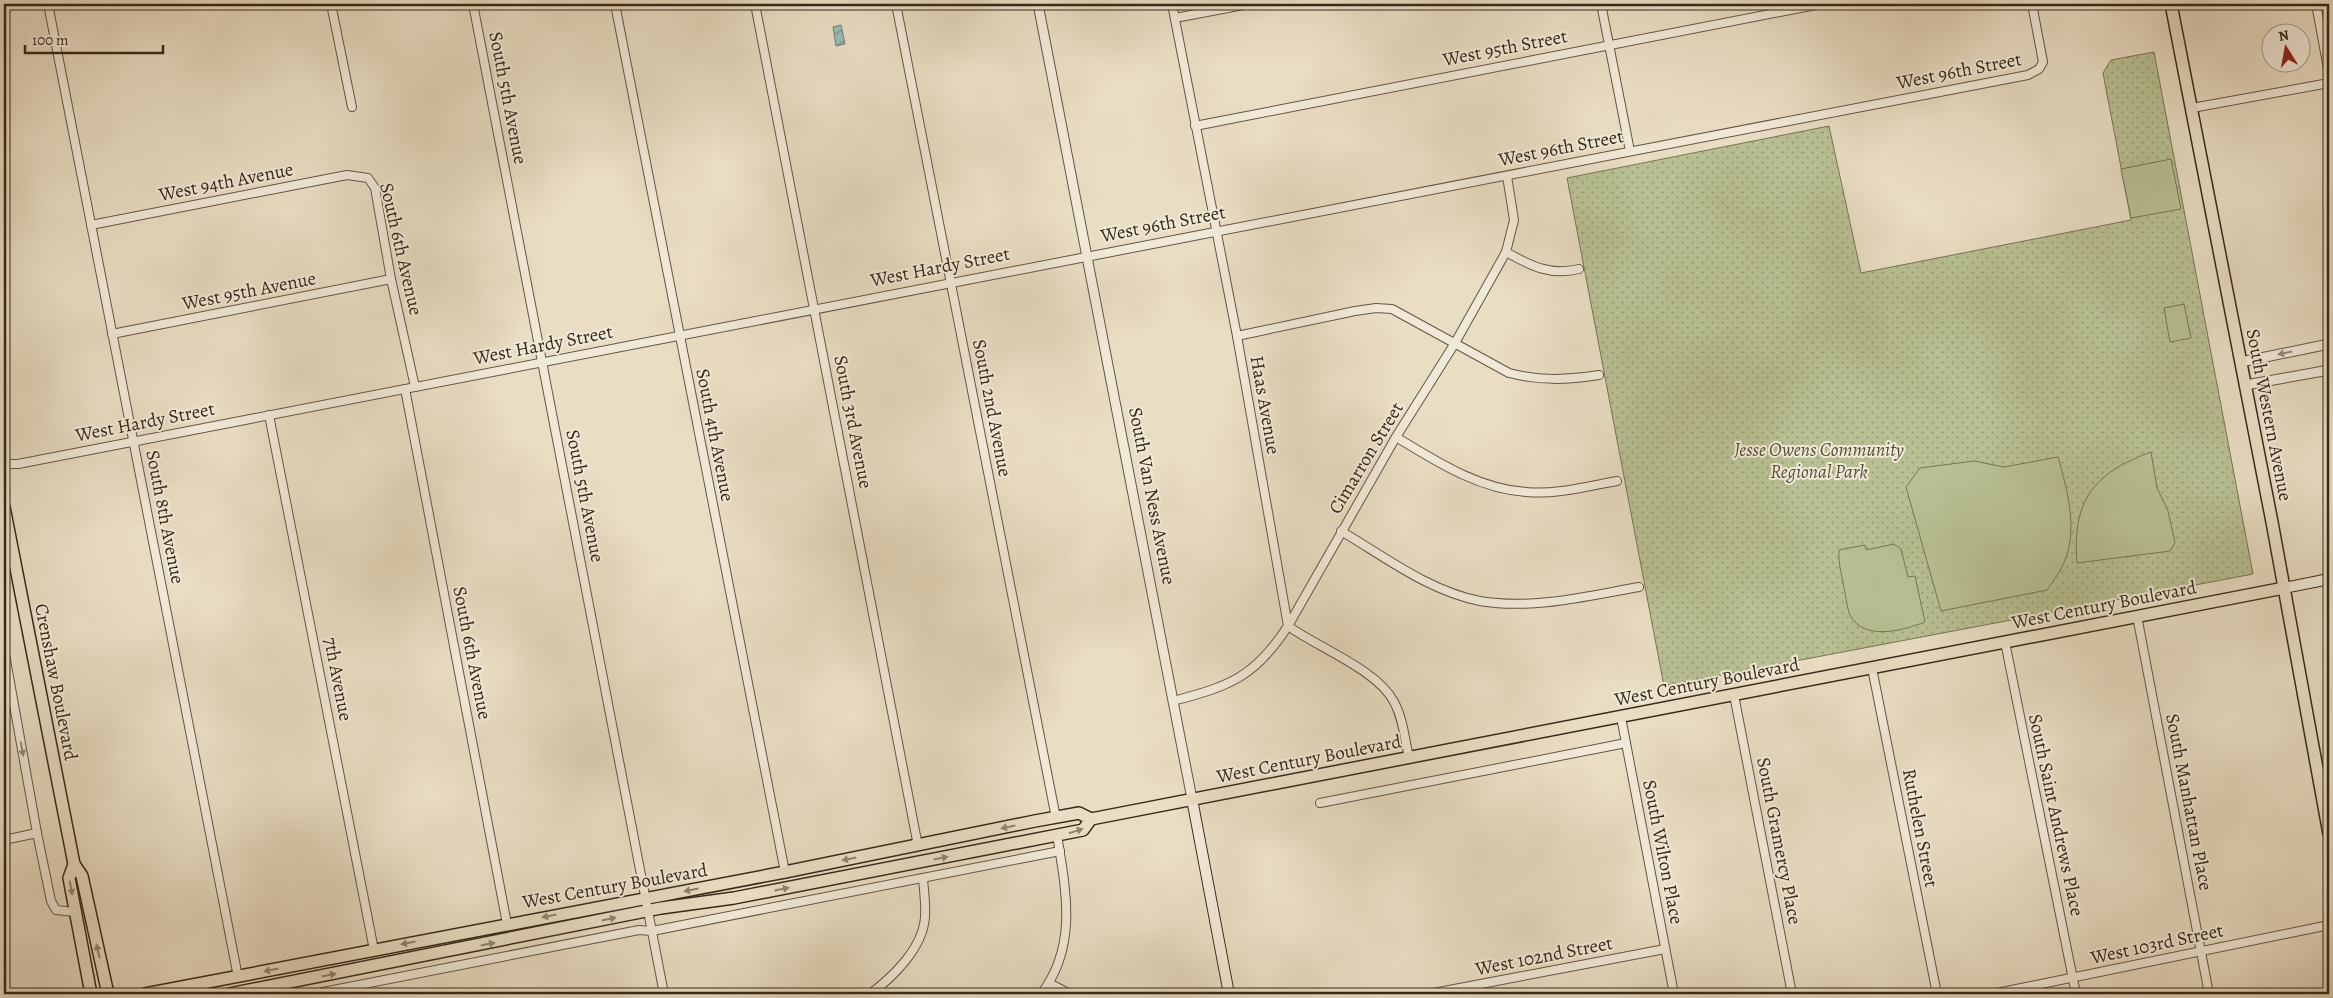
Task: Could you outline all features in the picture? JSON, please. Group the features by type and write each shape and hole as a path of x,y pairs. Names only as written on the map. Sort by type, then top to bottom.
{"main road":[{"name":"South Western Avenue","path":"2171,4 2242,362 2329,834"},
{"name":"Crenshaw Boulevard","path":"4,507 74,864 82,876 108,994"},
{"name":"West Century Boulevard","path":"145,994 785,872 1080,813 1091,819 2329,579"},
{"name":"South Van Ness Avenue","path":"1192,799 1229,994"},
{"name":"West Century Boulevard","path":"229,994 246,993 648,911 734,898 1083,830 1091,819"},
{"name":"Crenshaw Boulevard","path":"74,864 69,878 91,994"}],"street":[{"name":"South 8th Avenue","path":"48,4 238,977"},
{"path":"331,4 352,107"},
{"name":"South 5th Avenue","path":"473,4 664,994"},
{"name":"South 4th Avenue","path":"615,4 785,872"},
{"name":"South 3rd Avenue","path":"756,4 918,846"},
{"name":"South 2nd Avenue","path":"896,4 1056,818"},
{"name":"South Van Ness Avenue","path":"1038,4 1192,799"},
{"name":"Haas Avenue","path":"1172,4 1237,336 1288,626"},
{"path":"1175,18 1249,4"},
{"path":"1602,4 1630,151"},
{"name":"West 95th Street","path":"1195,126 1820,4"},
{"name":"West 96th Street","path":"1088,255 1507,176 2028,74 2039,69 2042,59 2032,4"},
{"path":"2316,4 2329,74"},
{"path":"2192,108 2329,83"},
{"name":"West 94th Avenue","path":"91,225 347,175 368,178"},
{"name":"Cimarron Street","path":"1173,701 1222,687 1243,676 1256,667 1273,648 1288,626 1341,531 1455,343 1506,252 1514,220 1507,176"},
{"name":"South 6th Avenue","path":"368,178 375,188 415,387"},
{"path":"1506,252 1540,270 1553,272 1579,269"},
{"name":"West Hardy Street","path":"4,464 18,464 1088,255"},
{"name":"West 95th Avenue","path":"112,334 392,279"},
{"path":"1237,336 1376,308 1392,309 1408,316 1488,363 1509,373 1530,378 1554,380 1599,375"},
{"path":"2242,362 2329,344"},
{"path":"2246,385 2329,370"},
{"name":"South 6th Avenue","path":"405,389 507,924"},
{"name":"7th Avenue","path":"270,415 374,950"},
{"path":"1396,438 1449,468 1477,481 1500,488 1525,492 1549,492 1617,481"},
{"path":"1341,531 1428,582 1455,594 1480,601 1532,604 1639,587"},
{"name":"South Manhattan Place","path":"2137,616 2209,994"},
{"path":"1288,626 1366,674 1387,692 1395,703 1409,758"},
{"name":"South Saint Andrews Place","path":"2004,642 2076,994"},
{"path":"4,649 51,901 56,910 75,912"},
{"name":"Ruthelen Street","path":"1872,668 1937,994"},
{"name":"South Gramercy Place","path":"1734,695 1792,994"},
{"name":"South Wilton Place","path":"1621,717 1674,994"},
{"path":"1320,803 1626,743"},
{"path":"4,840 37,833"},
{"path":"1041,994 1049,983 1064,946 1068,906 1057,835"},
{"path":"313,994 631,931 652,931 1060,851"},
{"path":"870,994 898,968 922,933 925,918 924,878"},
{"name":"West 103rd Street","path":"1992,994 2074,979 2201,950 2329,925"},
{"name":"West 102nd Street","path":"1428,994 1665,949"},
{"path":"1049,983 1070,994"}],"green space":[{"name":"Jesse Owens Community Regional Park","path":"2154,52 2253,574 1664,686 1567,178 1829,126 1861,273 2131,220 2103,73 2111,60"},
{"path":"2171,159 2181,209 2131,218 2121,169"},
{"path":"2184,304 2191,338 2170,342 2164,308"},
{"path":"2151,452 2157,488 2168,511 2175,543 2170,551 2077,563 2076,541 2078,522 2090,492 2114,469"},
{"path":"2058,457 2068,495 2071,535 2069,548 2063,564 2047,590 1941,611 1906,487 1920,468 1974,461 2004,467"},
{"path":"1894,544 1901,549 1908,577 1915,576 1925,622 1885,632 1865,629 1856,623 1850,615 1847,606 1839,550 1865,545 1866,550"}],"water":[{"path":"841,25 845,44 836,46 833,27"}]}
